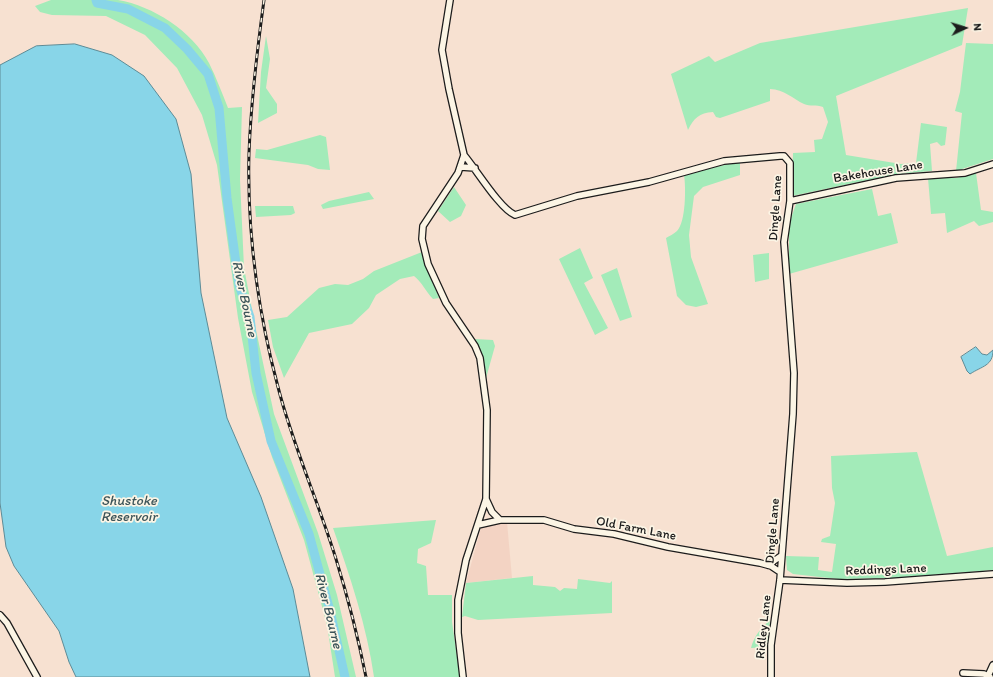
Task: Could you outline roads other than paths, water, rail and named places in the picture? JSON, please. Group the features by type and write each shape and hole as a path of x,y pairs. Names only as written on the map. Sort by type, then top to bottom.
{"street":[{"path":"450,0 442,50 464,155 461,167 423,226 422,239 428,264 446,303 475,346 480,358 488,420 486,499 466,560 458,600 458,634 463,677"},
{"name":"Dingle Lane","path":"464,155 504,208 512,214 517,215 577,196 649,182 724,161 784,156 790,163 790,200 784,242 794,373 792,450 781,556 780,580"},
{"name":"Bakehouse Lane","path":"790,200 896,178 965,173 993,164"},
{"path":"461,167 475,168"},
{"path":"486,499 492,512 500,520"},
{"name":"Old Farm Lane","path":"478,526 500,520 544,520 574,529 614,534 668,547 768,565 780,572"},
{"path":"768,565 781,556"},
{"name":"Reddings Lane","path":"780,580 847,583 894,582 993,574"},
{"name":"Ridley Lane","path":"771,677 772,638 780,580"},
{"path":"0,615 8,623 37,677"},
{"path":"963,673 989,676 993,665"}],"water":[{"name":"Shustoke Reservoir","path":"75,44 112,55 144,76 176,119 191,174 201,293 227,418 261,497 293,589 310,677 76,677 69,662 59,631 14,566 6,547 0,503 0,65 36,46"},
{"path":"976,347 982,354 987,355 993,350 993,355 989,363 970,374 967,371 961,357"}],"waterway":[{"name":"River Bourne","path":"96,0 97,3 128,9 165,28 187,49 208,74 219,108 227,198 239,285 250,317 256,373 271,441 309,534 330,611 345,677"}],"railway":[{"path":"264,0 251,114 249,153 250,212 255,271 271,359 284,409 345,588 366,677"}]}
